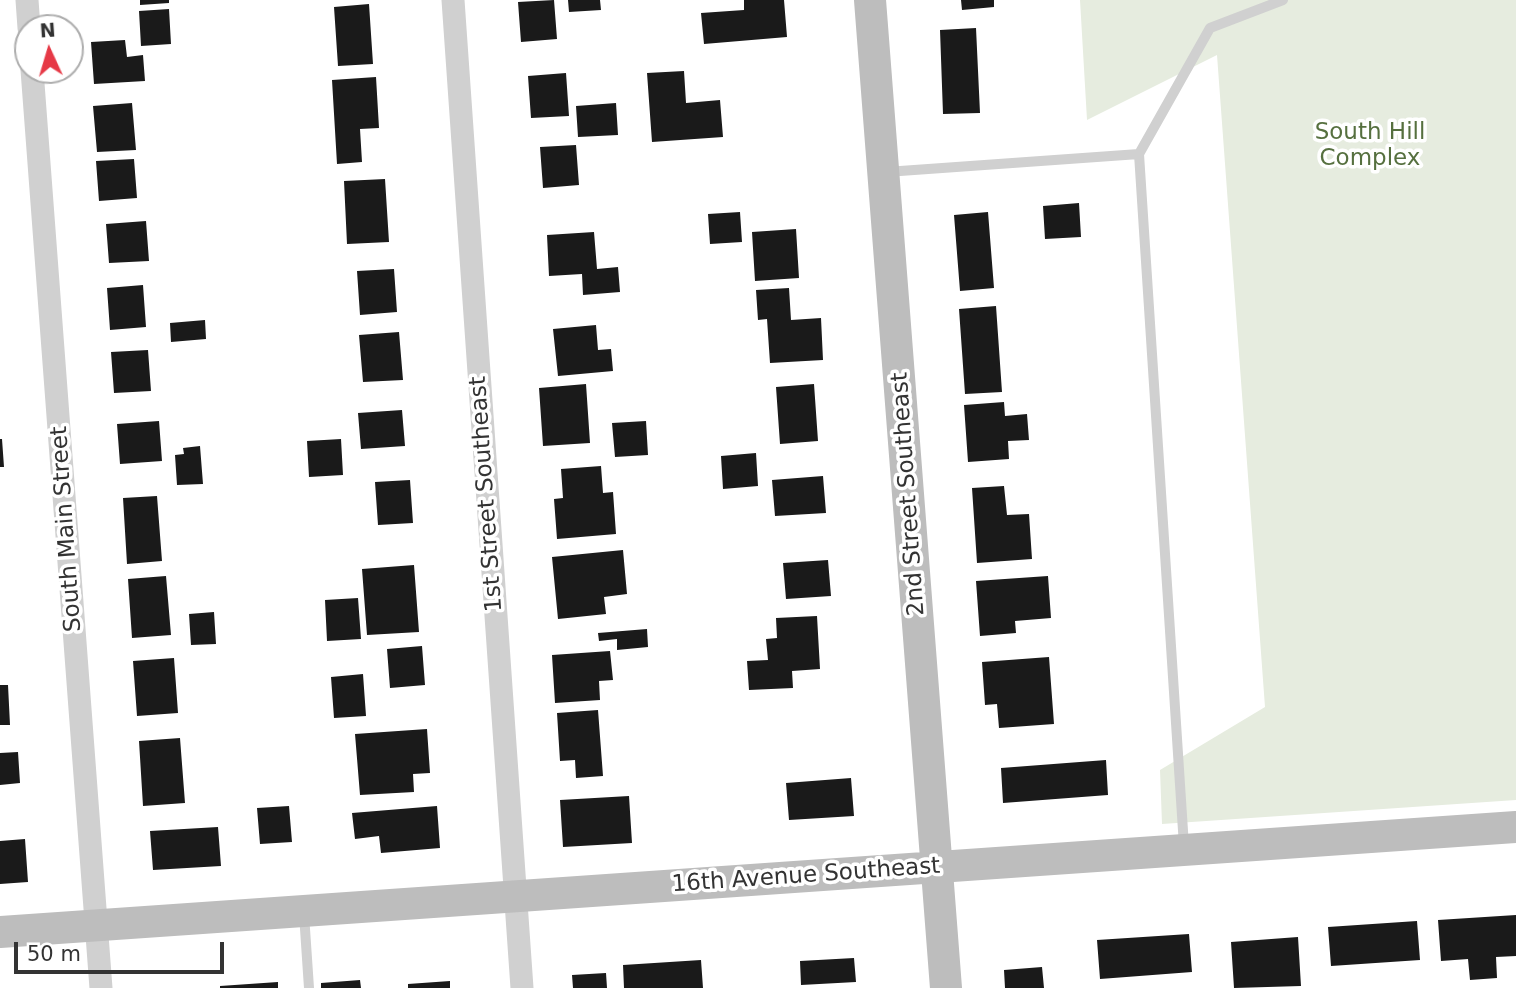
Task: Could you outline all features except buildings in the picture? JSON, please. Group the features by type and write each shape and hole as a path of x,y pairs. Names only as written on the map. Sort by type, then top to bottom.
{"street":[{"name":"1st Street Southeast","path":"453,0 522,988"},
{"name":"2nd Street Southeast","path":"870,0 946,988"},
{"name":"South Main Street","path":"34,84 101,988"},
{"name":"16th Avenue Southeast","path":"0,932 1516,827"}],"lane":[{"path":"1185,850 1139,154 1210,28 1283,0"},
{"path":"884,172 1139,154"},
{"path":"304,911 309,988"}],"green space":[{"name":"South Hill Complex","path":"1080,0 1516,0 1516,800 1162,824 1160,770 1265,707 1217,55 1087,120"}]}
